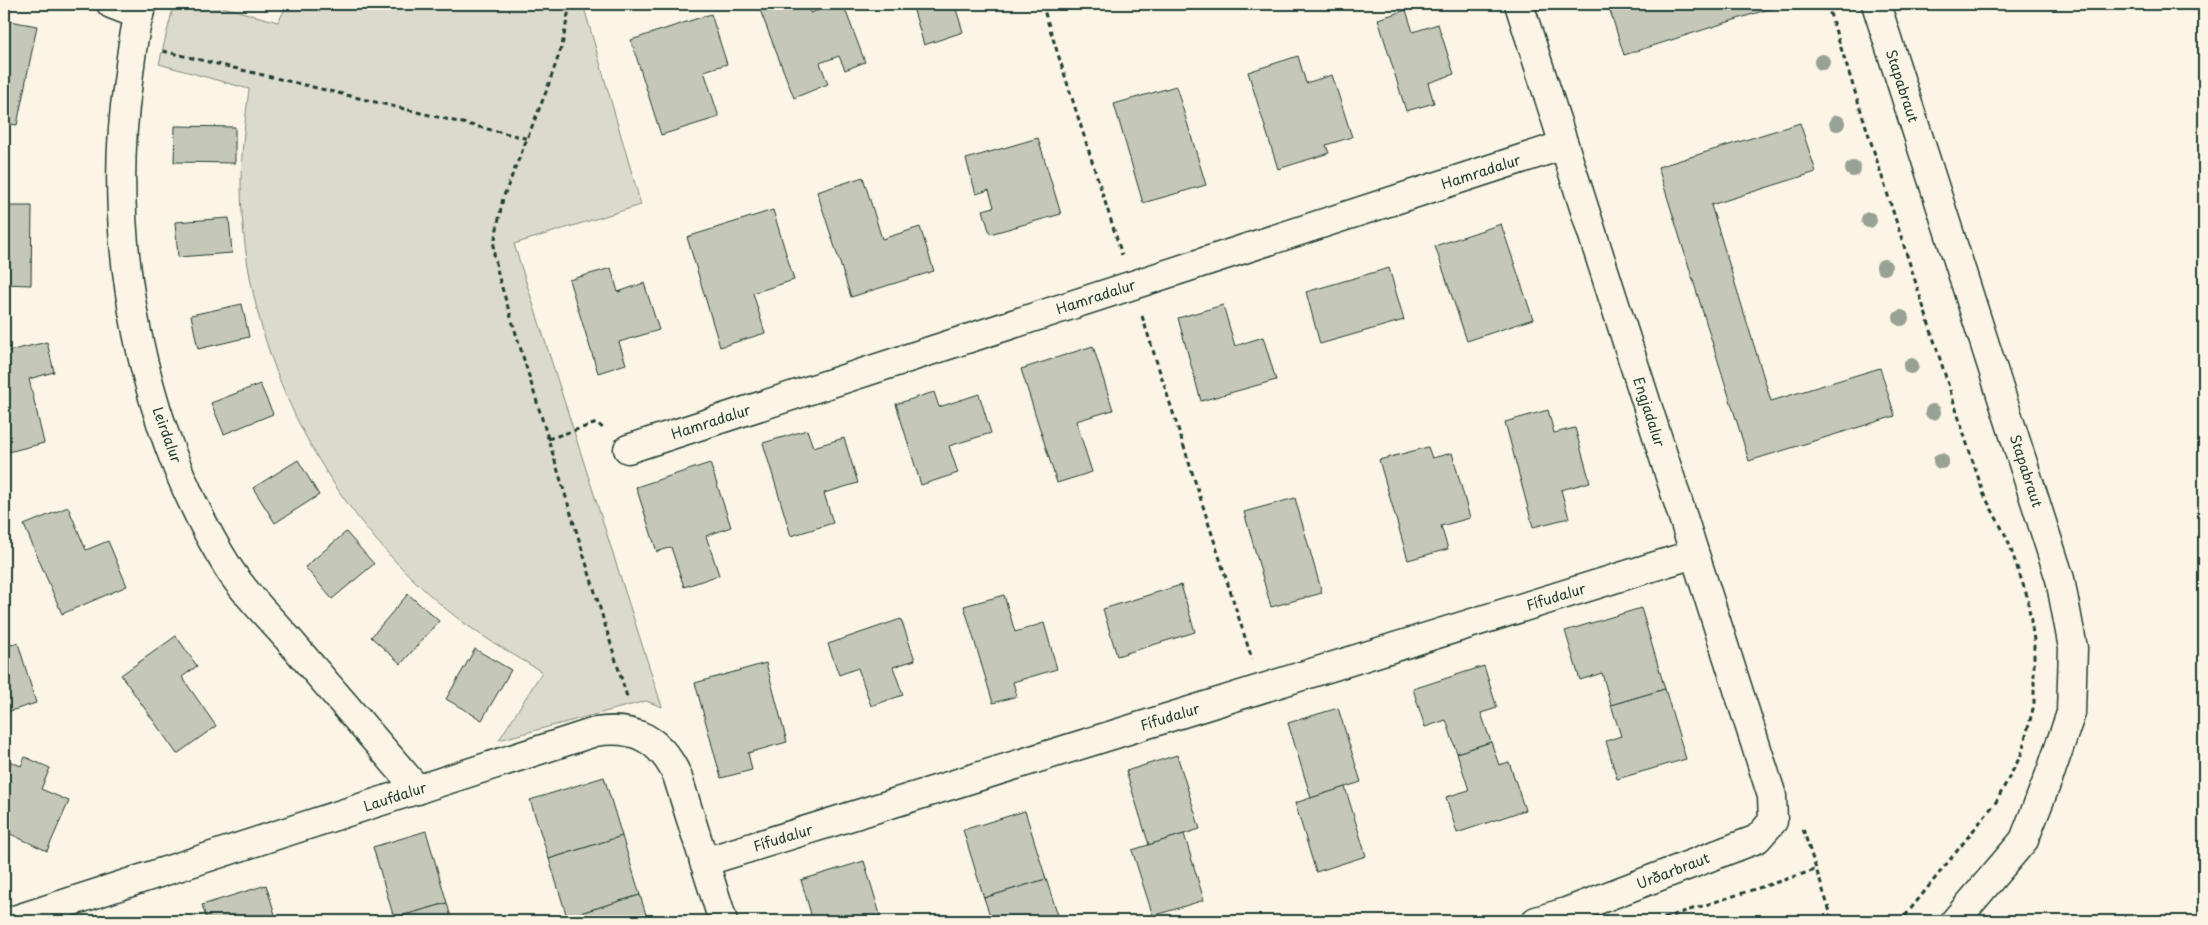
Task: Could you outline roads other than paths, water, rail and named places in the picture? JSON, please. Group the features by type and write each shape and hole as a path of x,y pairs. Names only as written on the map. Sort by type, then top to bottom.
{"street":[{"path":"111,4 140,9"},
{"name":"Engjadalur","path":"1519,4 1694,554 1772,809"},
{"name":"Stapabraut","path":"1876,4 2060,580 2073,648 2071,713 2024,840 1955,921"},
{"name":"Leirdalur","path":"140,9 124,106 122,141 123,230 130,292 141,350 156,408 176,464 201,518 230,571 418,790"},
{"name":"Hamradalur","path":"628,449 1564,145"},
{"name":"Fífudalur","path":"704,862 1694,554"},
{"name":"Laufdalur","path":"11,921 595,732 616,730 638,734 662,750 670,762 704,862"},
{"name":"Urðarbraut","path":"1536,921 1566,917 1757,839 1772,809"},
{"path":"704,862 723,921"}]}
